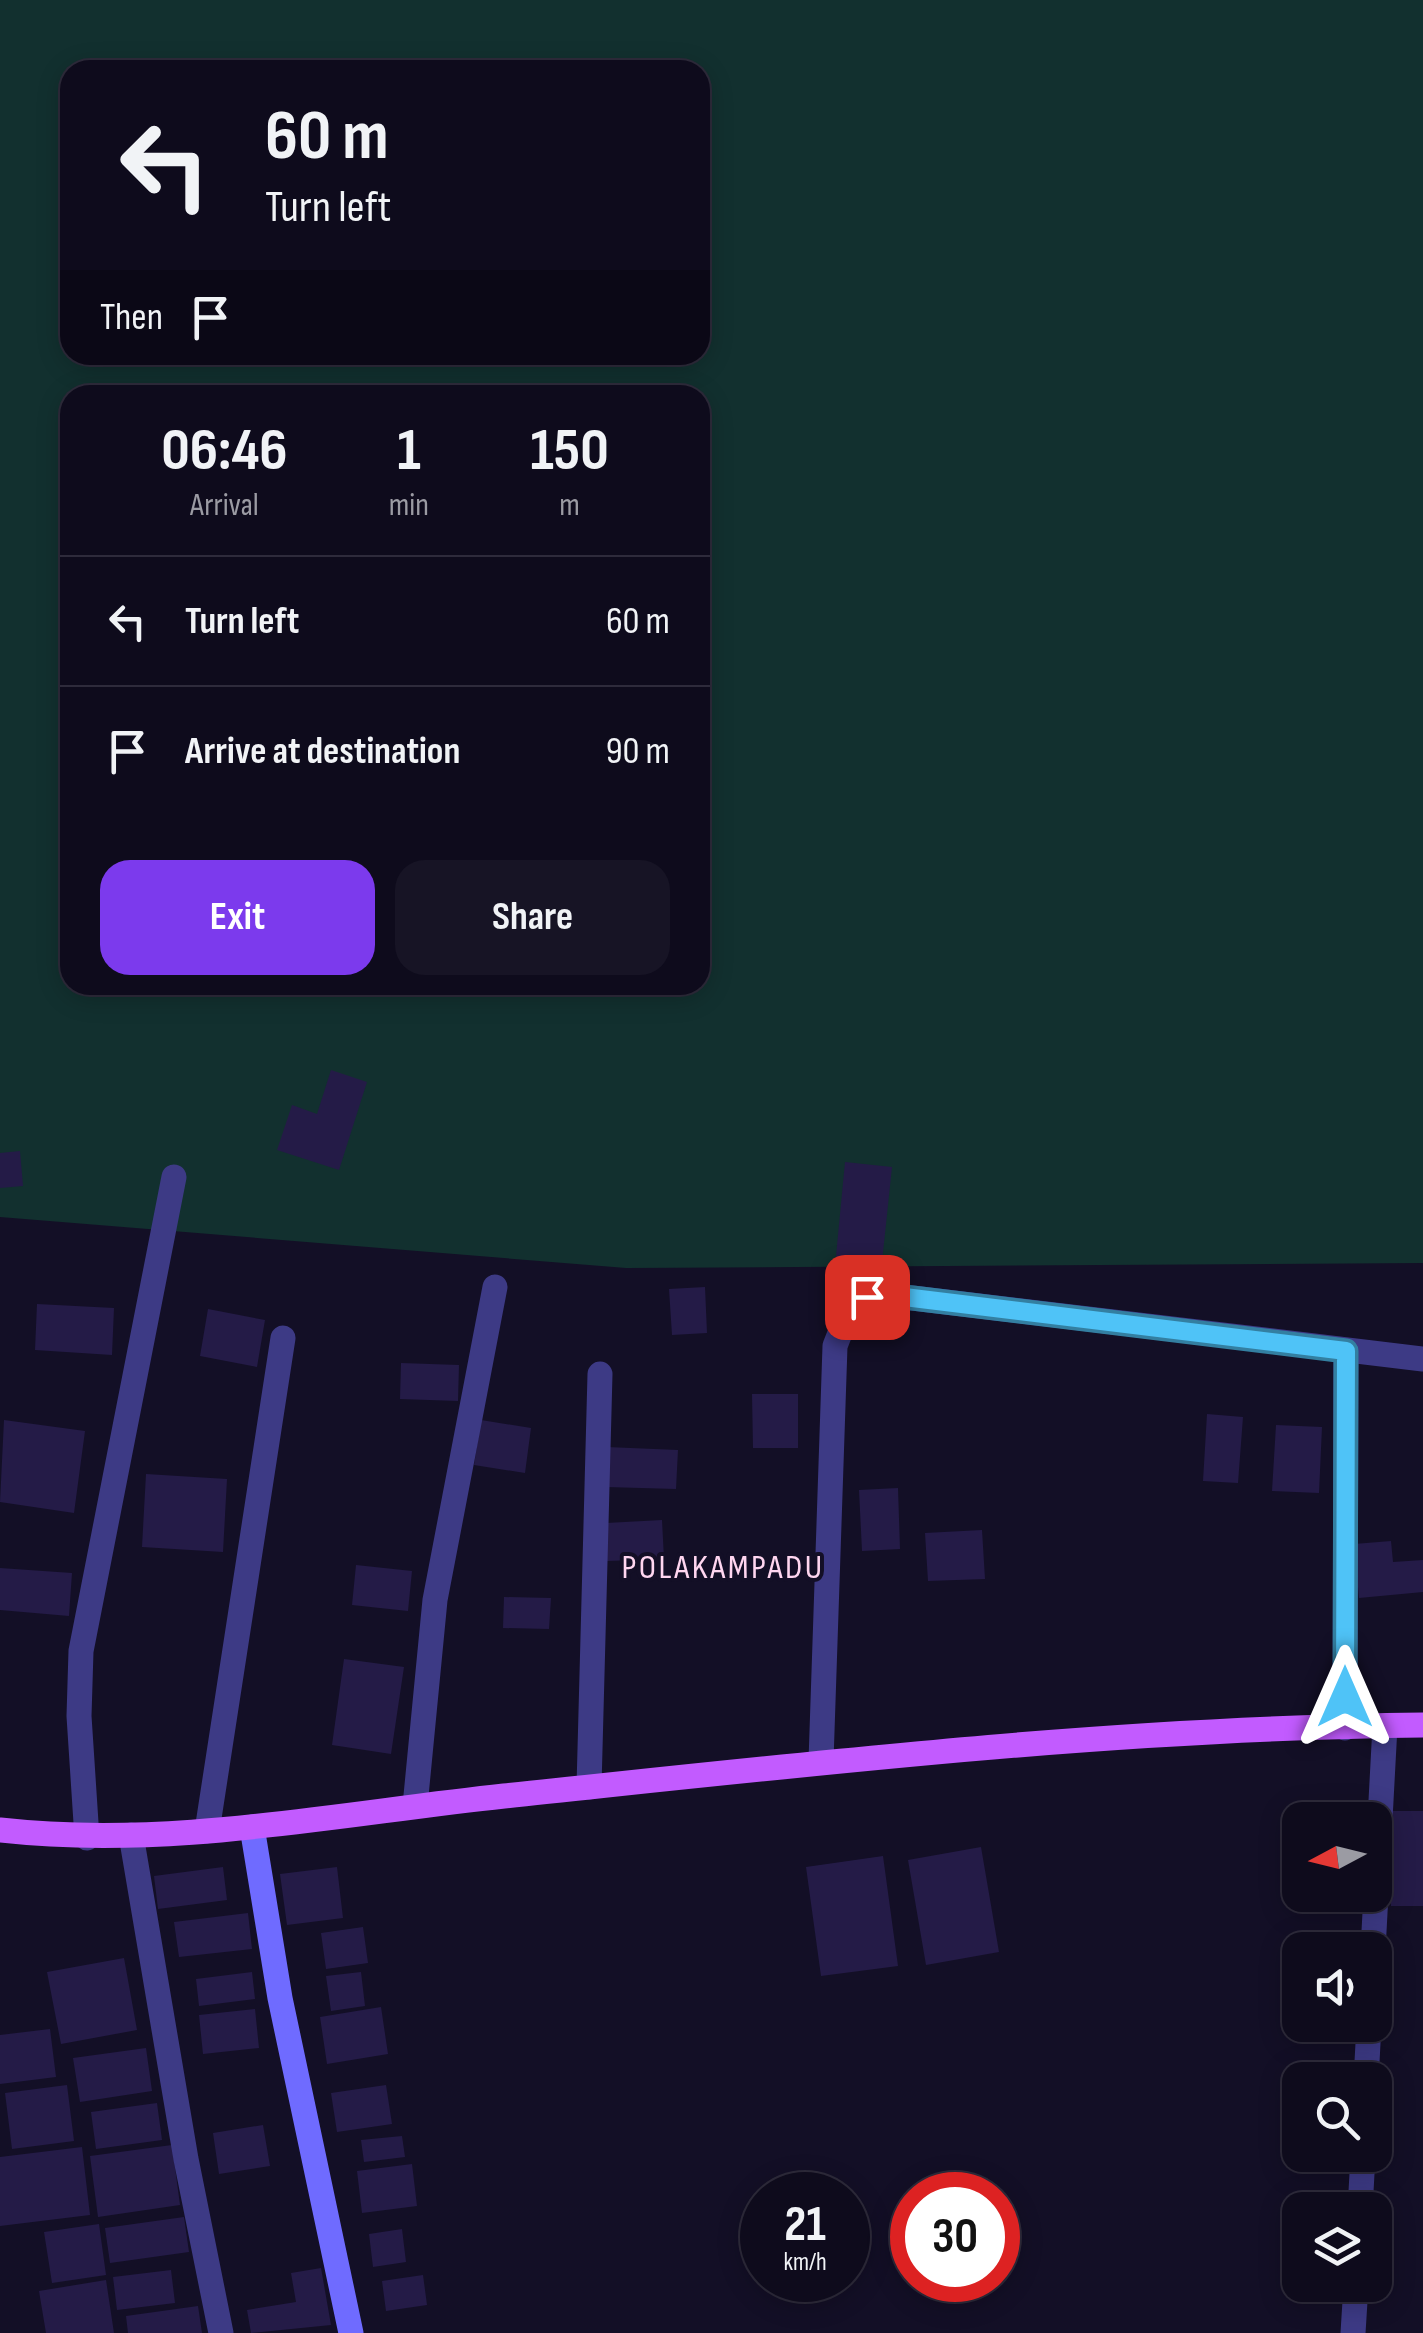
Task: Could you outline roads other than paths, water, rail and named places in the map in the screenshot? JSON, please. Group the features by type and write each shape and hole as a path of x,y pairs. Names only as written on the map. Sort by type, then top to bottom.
{"main road":[{"path":"0,1830 87,1838 207,1832 821,1761 1070,1739 1423,1726"}],"street":[{"path":"87,1838 79,1716 81,1651 174,1177"},
{"path":"415,1806 435,1600 495,1287"},
{"path":"821,1761 835,1346 849,1310 867,1297 896,1296 1423,1359"},
{"path":"207,1832 284,1338"},
{"path":"1345,1728 1346,1351"},
{"path":"589,1788 600,1374"},
{"path":"1374,1932 1385,1726"},
{"path":"252,1827 280,1998 350,2333"},
{"path":"131,1835 221,2333"},
{"path":"1353,2333 1355,2302"}],"district":[{"name":"POLAKAMPADU","path":"723,1566"}]}
